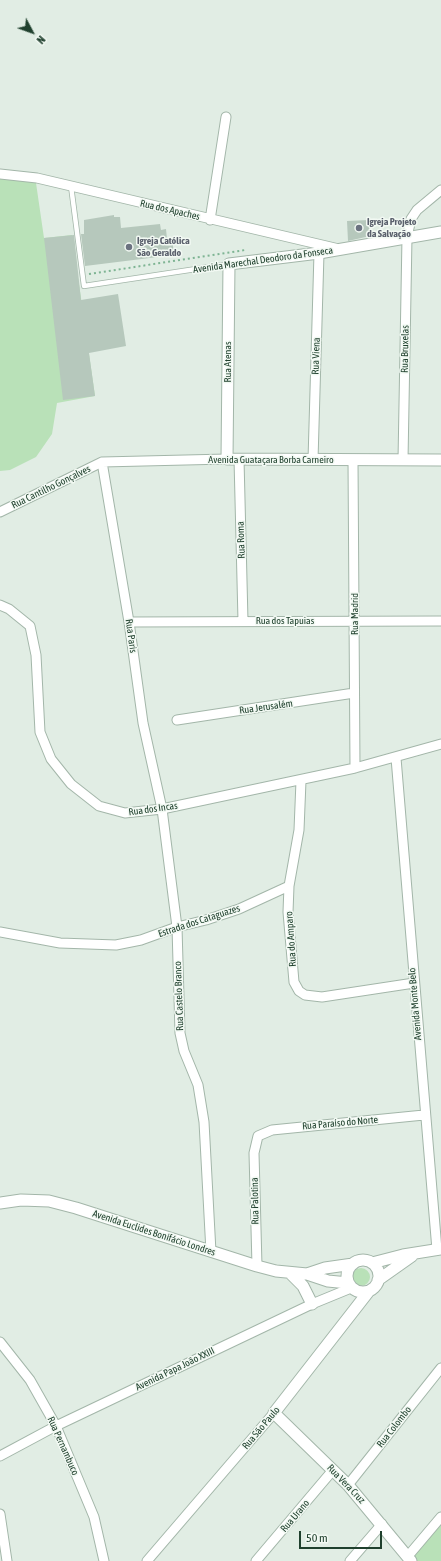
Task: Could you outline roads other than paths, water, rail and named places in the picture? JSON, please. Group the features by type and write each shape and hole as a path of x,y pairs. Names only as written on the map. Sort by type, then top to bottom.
{"street":[{"path":"210,220 226,117"},
{"name":"Rua dos Apaches","path":"0,174 37,178 210,220 340,249"},
{"name":"Rua Bruxelas","path":"403,460 407,237 411,219 417,210 441,190"},
{"name":"Avenida Marechal Deodoro da Fonseca","path":"229,264 319,253 441,232"},
{"name":"Rua Viena","path":"313,460 319,253"},
{"name":"Rua Atenas","path":"227,459 229,264"},
{"name":"Avenida Guataçara Borba Carneiro","path":"102,462 227,459 441,460"},
{"name":"Rua Roma","path":"239,459 243,621"},
{"name":"Rua Madrid","path":"353,460 355,768"},
{"name":"Rua Cantilho Gonçalves","path":"0,512 102,462"},
{"name":"Rua Paris","path":"102,462 129,622 144,723 162,809"},
{"name":"Rua dos Incas","path":"0,605 8,609 30,626 36,655 40,732 51,759 71,784 99,806 126,813 162,809 300,781 396,758 441,744"},
{"name":"Rua dos Tapuias","path":"129,622 355,620 441,621"},
{"name":"Rua Jerusalém","path":"177,720 354,693"},
{"name":"Avenida Monte Belo","path":"396,758 424,1115 438,1222 439,1250"},
{"path":"289,886 299,830 300,781"},
{"name":"Rua Castelo Branco","path":"162,809 177,927 180,1033 184,1051 198,1085 204,1122 211,1252"},
{"name":"Rua do Amparo","path":"289,886 288,912 294,982 305,996 322,997 414,983"},
{"name":"Estrada dos Cataguazes","path":"0,932 60,943 116,945 141,940 177,927 206,920 239,909 289,886"},
{"name":"Rua Paraíso do Norte","path":"258,1136 272,1130 424,1115"},
{"name":"Rua Palotina","path":"256,1266 254,1153 258,1136"},
{"name":"Avenida Euclides Bonifácio Londres","path":"0,1203 20,1200 49,1201 76,1208 256,1266 290,1273 307,1274 328,1281 350,1285"},
{"path":"372,1263 403,1255 439,1250"},
{"path":"378,1280 377,1269 372,1263 363,1260 353,1264 347,1272 350,1285 359,1292 369,1291 378,1280 403,1261 416,1254"},
{"name":"Avenida Euclides Bonifácio Londres","path":"307,1274 325,1268 353,1264"},
{"path":"290,1273 303,1286 312,1304"},
{"name":"Avenida Papa João XXIII","path":"0,1456 56,1426 350,1285"},
{"name":"Rua São Paulo","path":"147,1561 274,1413 369,1291"},
{"name":"Rua Pernambuco","path":"0,1342 30,1380 56,1426 94,1517 104,1561"},
{"name":"Rua Colombo","path":"348,1485 440,1371"},
{"name":"Rua Vera Cruz","path":"274,1413 348,1485 410,1558"},
{"name":"Rua Urano","path":"256,1561 333,1470"},
{"path":"0,1514 7,1561"},
{"path":"410,1558 440,1520"},
{"path":"350,1561 382,1524"}],"lane":[{"name":"Avenida Marechal Deodoro da Fonseca","path":"71,186 86,286 229,264"}],"place":[{"name":"Igreja Projeto da Salvação","path":"359,228"},
{"name":"Igreja Católica São Geraldo","path":"129,247"}]}
